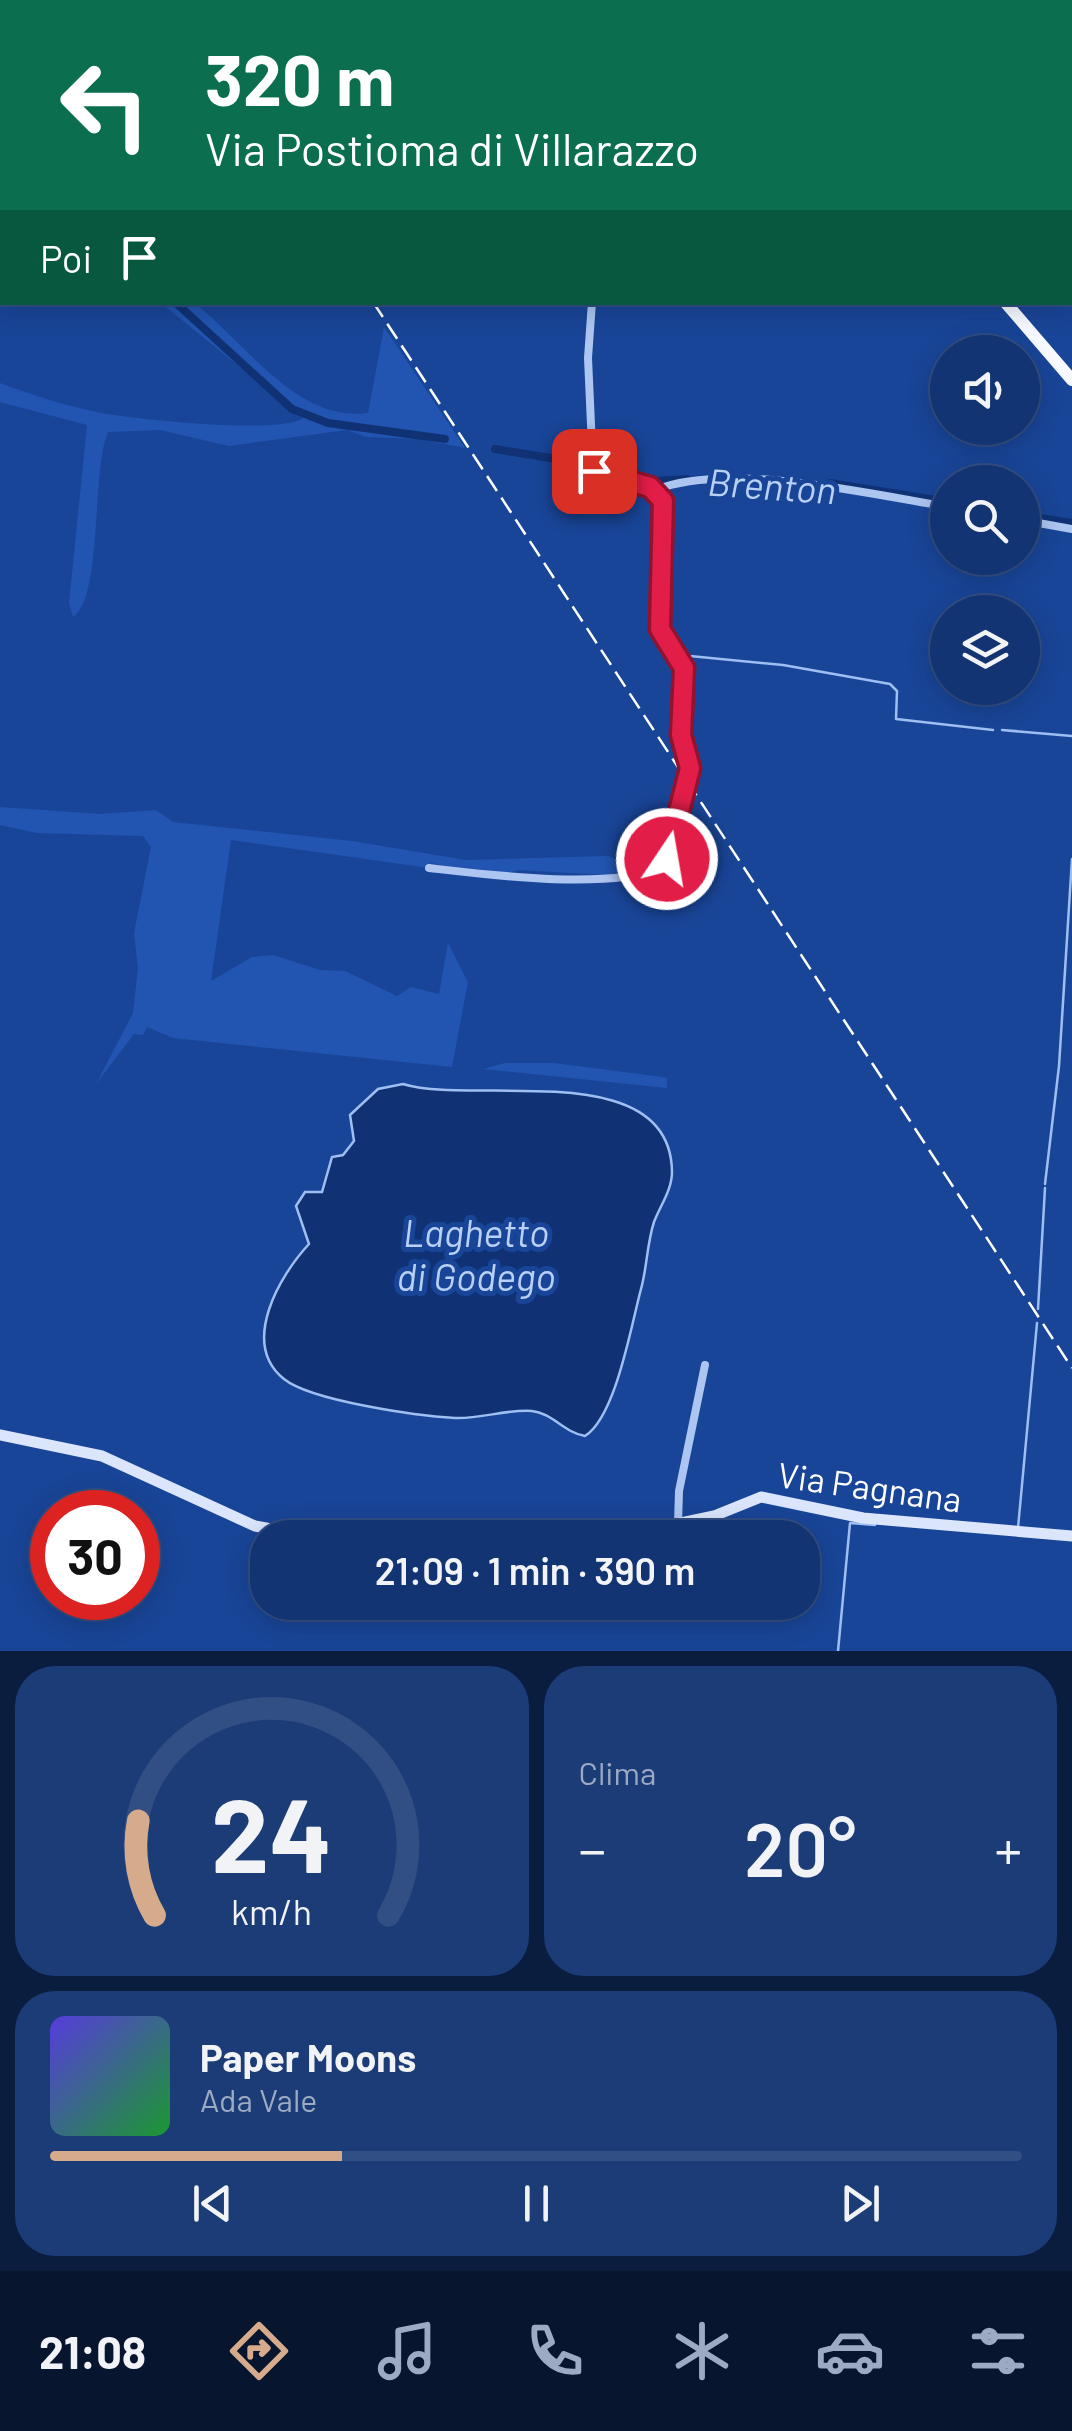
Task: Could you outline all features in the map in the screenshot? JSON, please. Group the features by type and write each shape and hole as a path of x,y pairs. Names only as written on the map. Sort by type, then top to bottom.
{"main road":[{"path":"1008,305 1072,380"}],"street":[{"path":"592,305 588,358 595,472 660,488 758,481 826,486 930,504"},
{"path":"429,868 569,878 641,875 663,868 690,768 681,735 684,668 660,629 664,510 660,488"},
{"path":"1040,524 1072,530"},
{"path":"678,1520 678,1491 704,1364"},
{"path":"0,1434 95,1454 250,1524"},
{"name":"Via Pagnana","path":"696,1520 762,1497 863,1518 1072,1536"}],"shaded area":[{"path":"163,305 196,305 295,393 342,413 368,413 384,327 465,448 419,439 366,437 347,430 229,446 160,430 108,432 89,585 73,617 69,603 87,425 0,402 0,383 72,406 139,418 266,425 303,418"},
{"path":"0,807 100,814 156,810 173,822 352,841 466,860 609,856 626,864 624,876 518,870 497,877 431,863 429,868 231,840 211,981 252,957 273,955 320,970 345,971 397,996 411,987 439,994 448,943 468,982 452,1067 173,1038 147,1027 143,1035 134,1034 96,1084 133,1013 138,968 134,933 151,847 143,836 37,833 0,825"},
{"path":"505,1063 554,1063 655,1076 667,1078 667,1088 483,1069"}],"water":[{"name":"Laghetto di Godego","path":"403,1084 435,1089 563,1092 605,1099 639,1112 663,1136 672,1172 670,1185 654,1222 614,1390 596,1425 585,1436 532,1411 455,1418 340,1400 298,1387 271,1364 265,1347 269,1309 287,1273 309,1244 296,1206 305,1192 322,1192 332,1157 343,1155 354,1141 350,1115 378,1089"}],"waterway":[{"name":"Brenton","path":"178,305 292,409 328,423 445,439"},
{"name":"Brenton","path":"495,449 581,463"},
{"name":"Brenton","path":"598,466 655,481 687,479"},
{"path":"655,481 666,506"},
{"name":"Brenton","path":"830,483 930,499"},
{"name":"Brenton","path":"1040,518 1072,523"},
{"path":"677,649 690,656 783,665 890,684 897,691 896,719 993,730"},
{"path":"1002,730 1072,736"},
{"path":"1045,1184 1059,1066 1072,859"},
{"path":"1038,1309 1045,1188"},
{"path":"1018,1528 1037,1323"},
{"path":"838,1651 850,1523 875,1525"}],"railway":[{"path":"375,305 1072,1368"}],"route":[{"path":"594,471 650,487 663,501 660,629 684,668 681,735 690,768 667,859"}]}
